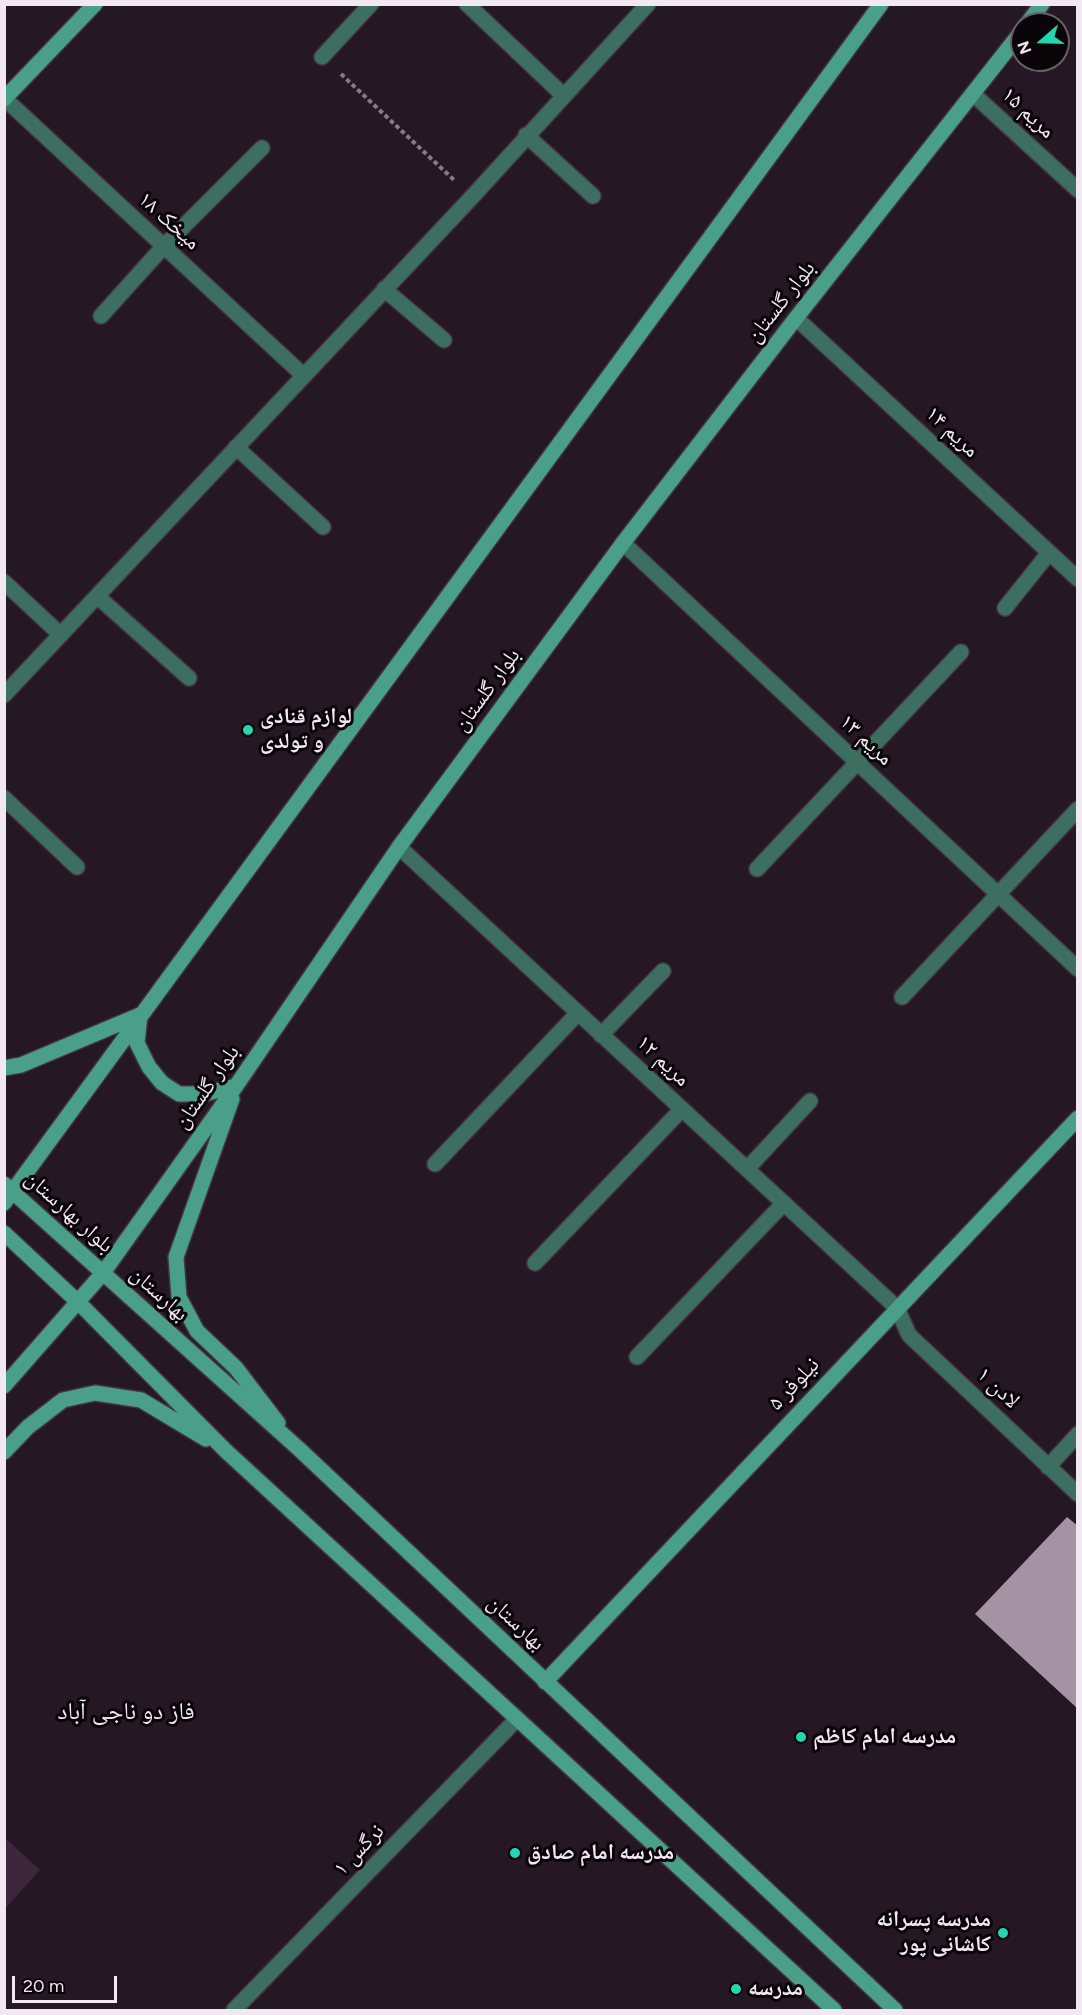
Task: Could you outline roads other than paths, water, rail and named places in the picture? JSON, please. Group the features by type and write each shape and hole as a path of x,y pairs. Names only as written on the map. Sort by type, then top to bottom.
{"main road":[{"path":"5,99 95,4"},
{"path":"8,1193 881,4"},
{"name":"بلوار گلستان","path":"4,1386 103,1273 236,1086 399,847 623,543 796,318 1010,46"},
{"path":"4,1068 21,1065 140,1015"},
{"path":"140,1015 137,1043 149,1068 162,1083 179,1094 204,1094 236,1086"},
{"path":"236,1086 215,1152 176,1257 179,1297 197,1332 236,1368 299,1449"},
{"name":"نیلوفر ۵","path":"545,1682 1077,1118"},
{"name":"بلوار بهارستان","path":"8,1193 103,1273"},
{"path":"4,1233 78,1302 226,1452 834,2010"},
{"name":"بهارستان","path":"103,1273 299,1449 895,2010"},
{"path":"4,1452 28,1427 63,1400 95,1393 141,1400 226,1452"}],"street":[{"path":"322,57 371,4"},
{"path":"467,4 563,95"},
{"path":"4,695 472,196 648,4"},
{"name":"مریم ۱۵","path":"973,94 1077,190"},
{"name":"میخک ۱۸","path":"5,99 303,375"},
{"path":"526,135 593,196"},
{"path":"101,316 164,246 262,148"},
{"path":"384,289 444,340"},
{"name":"مریم ۱۴","path":"796,318 1077,579"},
{"path":"236,447 323,527"},
{"name":"مریم ۱۳","path":"623,543 1077,969"},
{"path":"1005,608 1049,553"},
{"path":"4,582 61,635"},
{"path":"97,596 189,678"},
{"path":"757,869 856,761 961,652"},
{"path":"4,798 76,867"},
{"path":"902,997 1077,809"},
{"name":"مریم ۱۲","path":"399,847 897,1308"},
{"path":"602,1035 663,971"},
{"path":"435,1164 578,1013"},
{"path":"747,1169 810,1101"},
{"path":"535,1263 682,1109"},
{"path":"637,1357 784,1203"},
{"name":"لادن ۱","path":"897,1308 909,1335 1077,1494"},
{"path":"1048,1467 1077,1434"},
{"name":"نرگس ۱","path":"234,2010 516,1720"}],"place":[{"name":"لوازم قنادی و تولدی","path":"248,730"},
{"name":"مدرسه امام کاظم","path":"801,1737"},
{"name":"مدرسه امام صادق","path":"515,1853"},
{"name":"مدرسه پسرانه کاشانی پور","path":"1003,1933"},
{"name":"مدرسه","path":"736,1989"}],"district":[{"name":"فاز دو ناجی آباد","path":"126,1712"}]}
